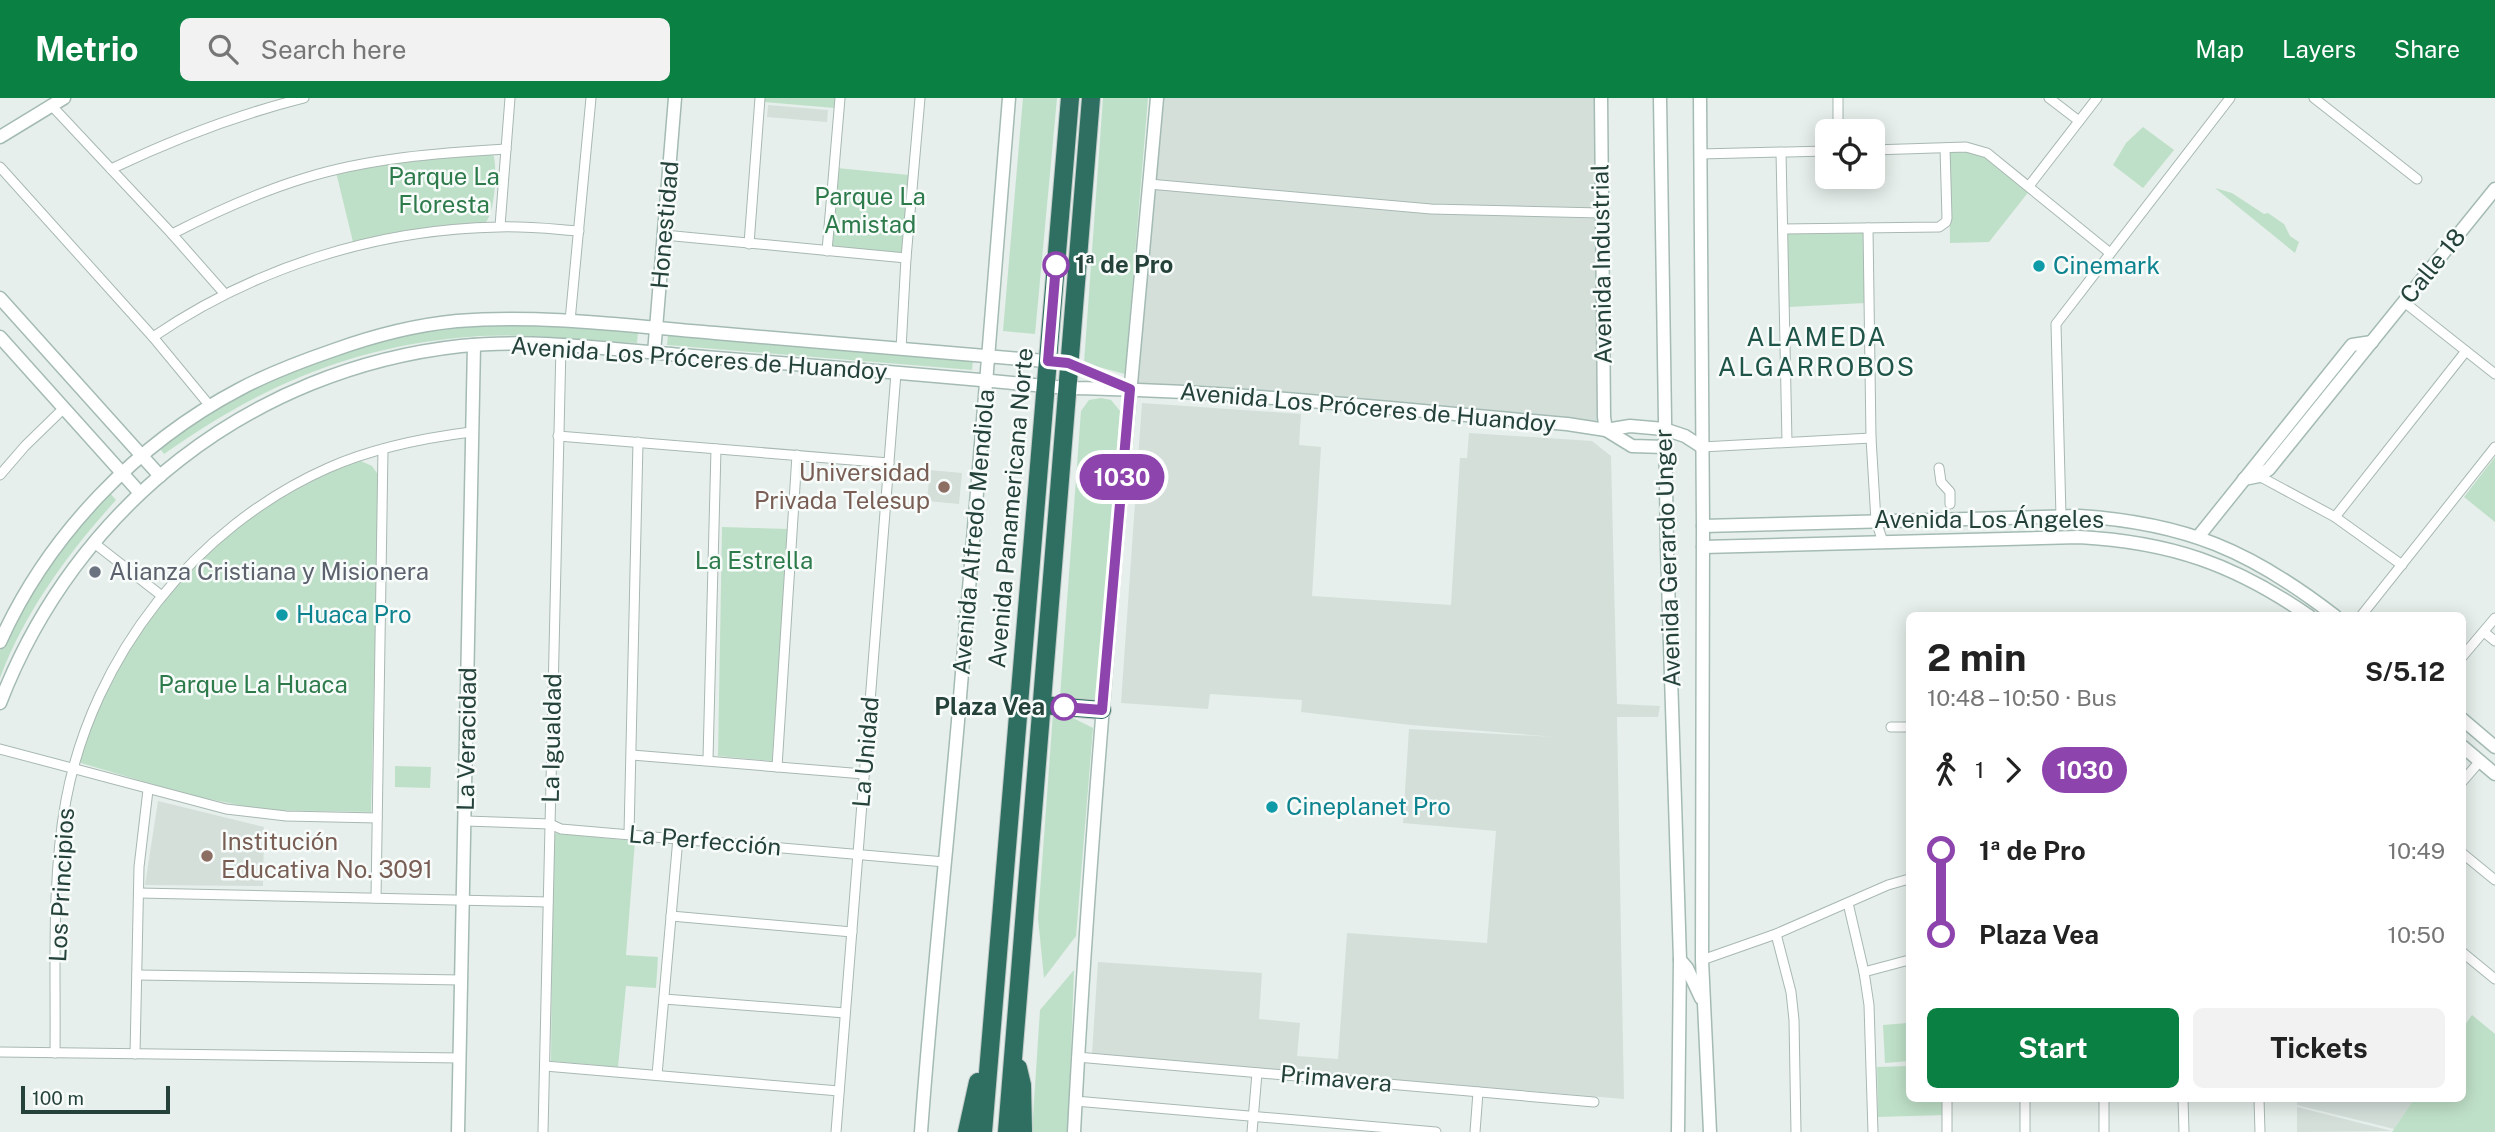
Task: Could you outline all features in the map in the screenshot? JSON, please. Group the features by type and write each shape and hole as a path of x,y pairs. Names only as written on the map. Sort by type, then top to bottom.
{"highway":[{"name":"Avenida Panamericana Norte","path":"983,1132 1070,98"},
{"name":"Avenida Panamericana Norte","path":"1007,1132 1091,98"},
{"path":"1042,705 1102,710"},
{"path":"967,1132 990,1038"},
{"path":"1013,1052 1022,1085 1023,1132"}],"main road":[{"path":"0,137 64,98"},
{"name":"Honestidad","path":"654,353 675,98"},
{"name":"Avenida Alfredo Mendiola","path":"921,1132 932,977 945,862 988,381 1009,98"},
{"path":"1074,1132 1102,710 1157,98"},
{"name":"Avenida Industrial","path":"1601,98 1606,430"},
{"name":"Avenida Gerardo Unger","path":"1661,98 1661,429 1665,447 1680,960 1690,974 1705,1012"},
{"name":"Avenida Gerardo Unger","path":"1700,98 1702,960 1710,1132"},
{"name":"Calle 18","path":"2244,479 2269,469 2495,189"},
{"path":"0,298 160,476"},
{"name":"Avenida Los Próceres de Huandoy","path":"0,642 34,579 66,534 107,487 191,418 240,388 297,362 355,342 413,328 456,321 570,321 1048,361 1068,363 1130,389"},
{"name":"Calle 18","path":"2197,537 2352,345 2372,342"},
{"name":"Avenida Los Próceres de Huandoy","path":"0,702 29,637 56,592 118,513 200,444 300,388 349,370 395,357 474,345 561,345 1066,388 1130,389 1567,424 1606,430 1630,426 1661,429 1685,436 1702,447"},
{"name":"La Veracidad","path":"458,1132 474,345"},
{"path":"3,347 64,408 140,493"},
{"name":"Avenida Los Próceres de Huandoy","path":"1606,430 1625,444 1665,447"},
{"name":"Avenida Los Ángeles","path":"1703,526 2061,516 2140,522 2197,537 2267,567 2329,612"},
{"path":"2079,516 2079,537"},
{"path":"1777,524 1777,545"},
{"name":"Avenida Los Ángeles","path":"1703,547 2079,537 2139,542 2194,556 2256,582 2303,612"},
{"path":"2466,722 2495,747"},
{"path":"2466,749 2495,774"},
{"path":"1678,1132 1680,960"}],"street":[{"path":"111,169 215,124 282,101 304,98"},
{"path":"500,226 510,98"},
{"path":"570,321 591,98"},
{"path":"748,244 760,98"},
{"path":"827,251 840,98"},
{"path":"901,349 920,98"},
{"path":"1838,98 1838,119"},
{"path":"2049,98 2079,121"},
{"path":"2029,186 2097,98"},
{"path":"2061,516 2056,324 2230,98"},
{"path":"2314,98 2417,178"},
{"path":"51,105 224,293"},
{"path":"1885,150 1966,147 1987,153 2110,253"},
{"path":"1783,229 1931,229 1943,225 1947,218 1945,148"},
{"path":"172,234 213,213 307,177 444,152 506,149"},
{"path":"1699,154 1815,151"},
{"path":"1781,152 1787,442"},
{"path":"0,167 153,337 210,406"},
{"path":"1149,184 1431,209 1601,213"},
{"path":"153,337 224,293 282,268 365,245 434,232 500,226 579,231"},
{"path":"1868,228 1871,438 1876,521 1883,542"},
{"path":"664,235 906,258"},
{"path":"2404,302 2495,374"},
{"name":"La Igualdad","path":"543,1132 561,345"},
{"path":"2335,517 2466,351"},
{"name":"La Unidad","path":"836,1132 896,373"},
{"path":"0,475 24,446 64,408"},
{"name":"Los Principios","path":"55,1053 58,875 62,828 73,768 99,697 121,656 162,596 189,565 219,537 268,501 326,469 383,449 423,438 471,432"},
{"path":"558,436 889,463"},
{"path":"1702,447 1871,438"},
{"path":"629,834 638,442"},
{"path":"2364,612 2495,447"},
{"path":"376,898 383,449"},
{"path":"708,760 716,449"},
{"path":"777,766 797,455"},
{"path":"1939,468 1941,482 1950,492 1950,505"},
{"path":"2259,475 2335,517 2402,565"},
{"path":"94,543 162,596"},
{"path":"2466,652 2495,618"},
{"path":"2484,632 2495,641"},
{"path":"1892,727 1906,727"},
{"path":"0,749 226,809 253,813 377,818"},
{"path":"632,755 864,774"},
{"path":"2466,777 2480,761"},
{"path":"135,1054 139,867 148,790"},
{"name":"La Perfección","path":"466,821 550,824 561,828 945,862"},
{"path":"657,1075 678,838"},
{"path":"2466,856 2495,880"},
{"path":"1702,960 1776,934 1906,880"},
{"path":"139,893 548,902"},
{"path":"1848,903 1864,972 1872,1046 1873,1132"},
{"path":"671,916 852,932"},
{"path":"1776,934 1793,1010 1796,1132"},
{"path":"2466,955 2495,979"},
{"path":"1864,972 1906,961"},
{"path":"137,975 462,980"},
{"path":"664,999 845,1013"},
{"path":"0,1052 460,1058"},
{"name":"Primavera","path":"1077,1057 1594,1101"},
{"path":"545,1066 839,1091"},
{"path":"1252,1132 1257,1073"},
{"path":"1475,1132 1478,1091"},
{"path":"1075,1101 1436,1132"},
{"path":"1947,1102 1947,1132"},
{"path":"2025,1102 2025,1132"},
{"path":"2104,1102 2104,1132"},
{"path":"2183,1102 2184,1132"},
{"path":"2259,1102 2260,1132"}],"shaded area":[{"path":"1162,98 1596,98 1598,421 1135,385"},
{"path":"768,105 828,110 827,122 767,117"},
{"path":"1142,403 1301,414 1299,445 1321,447 1312,596 1451,605 1460,458 1467,458 1469,433 1592,441 1611,456 1617,704 1660,706 1658,717 1617,717 1624,1099 1092,1054 1098,962 1262,973 1259,1019 1300,1023 1297,1056 1338,1059 1347,933 1487,943 1496,831 1403,823 1409,729 1555,737 1411,725 1301,712 1302,700 1210,694 1208,709 1121,703"},
{"name":"Universidad Privada Telesup","path":"930,470 962,473 959,504 927,501"},
{"name":"Institución Educativa No. 3091","path":"158,801 264,827 263,886 145,885"},
{"path":"2297,1102 2412,1102 2394,1129 2297,1105"},
{"path":"2297,1107 2392,1131 2297,1132"}],"green space":[{"path":"764,98 836,98 835,108 764,102"},
{"path":"1023,98 1057,98 1035,334 1003,331"},
{"path":"1103,98 1148,98 1125,374 1084,363"},
{"path":"2143,127 2174,150 2143,188 2113,165 2126,143"},
{"path":"1965,150 1991,160 2030,190 1989,242 1950,243 1949,151"},
{"name":"Parque La Floresta","path":"486,151 493,154 495,160 495,179 491,210 485,223 353,242 336,172 363,166"},
{"name":"Parque La Amistad","path":"837,168 909,175 902,254 831,247"},
{"path":"2215,188 2232,193 2284,224 2290,236 2299,242 2295,253"},
{"path":"1863,233 1865,303 1789,307 1787,234"},
{"path":"483,324 638,332 637,343 478,336 375,352 302,376 267,392 233,410 164,454 158,446 224,401 319,357 425,330"},
{"path":"668,335 973,360 972,370 667,345"},
{"path":"1089,400 1111,400 1120,411 1096,702 1060,697 1081,411"},
{"path":"2495,457 2495,522 2464,497"},
{"name":"Parque La Huaca","path":"361,461 372,466 379,476 371,812 263,810 189,795 81,763 79,757 104,694 122,659 162,602 196,564 231,532 260,511 338,468"},
{"path":"109,492 116,500 65,562 35,606 0,678 0,651 24,604 71,535"},
{"name":"La Estrella","path":"722,527 789,529 772,761 718,756"},
{"path":"1053,714 1071,717 1093,728 1076,936 1044,978 1038,918"},
{"path":"395,766 431,767 430,788 395,787"},
{"path":"553,833 635,841 626,955 658,957 656,988 626,986 618,1067 551,1061"},
{"path":"1074,970 1068,1132 1032,1132 1040,1010"},
{"path":"2472,1015 2495,1034 2495,1132 2392,1132 2412,1102 2466,1102 2466,1023"},
{"path":"1906,1023 1906,1061 1885,1063 1883,1025"},
{"path":"1906,1066 1906,1102 1942,1102 1943,1115 1878,1117 1877,1067"}],"bus line":[{"name":"1030","path":"1056,265 1048,361 1068,363 1130,389 1102,710 1064,707"}],"place":[{"name":"1ª de Pro","path":"1056,265"},
{"name":"Cinemark","path":"2039,266"},
{"name":"Universidad Privada Telesup","path":"944,487"},
{"name":"Alianza Cristiana y Misionera","path":"95,572"},
{"name":"Huaca Pro","path":"282,615"},
{"name":"Plaza Vea","path":"1064,707"},
{"name":"Cineplanet Pro","path":"1272,807"},
{"name":"Institución Educativa No. 3091","path":"207,856"}],"district":[{"name":"ALAMEDA ALGARROBOS","path":"1817,352"}]}
